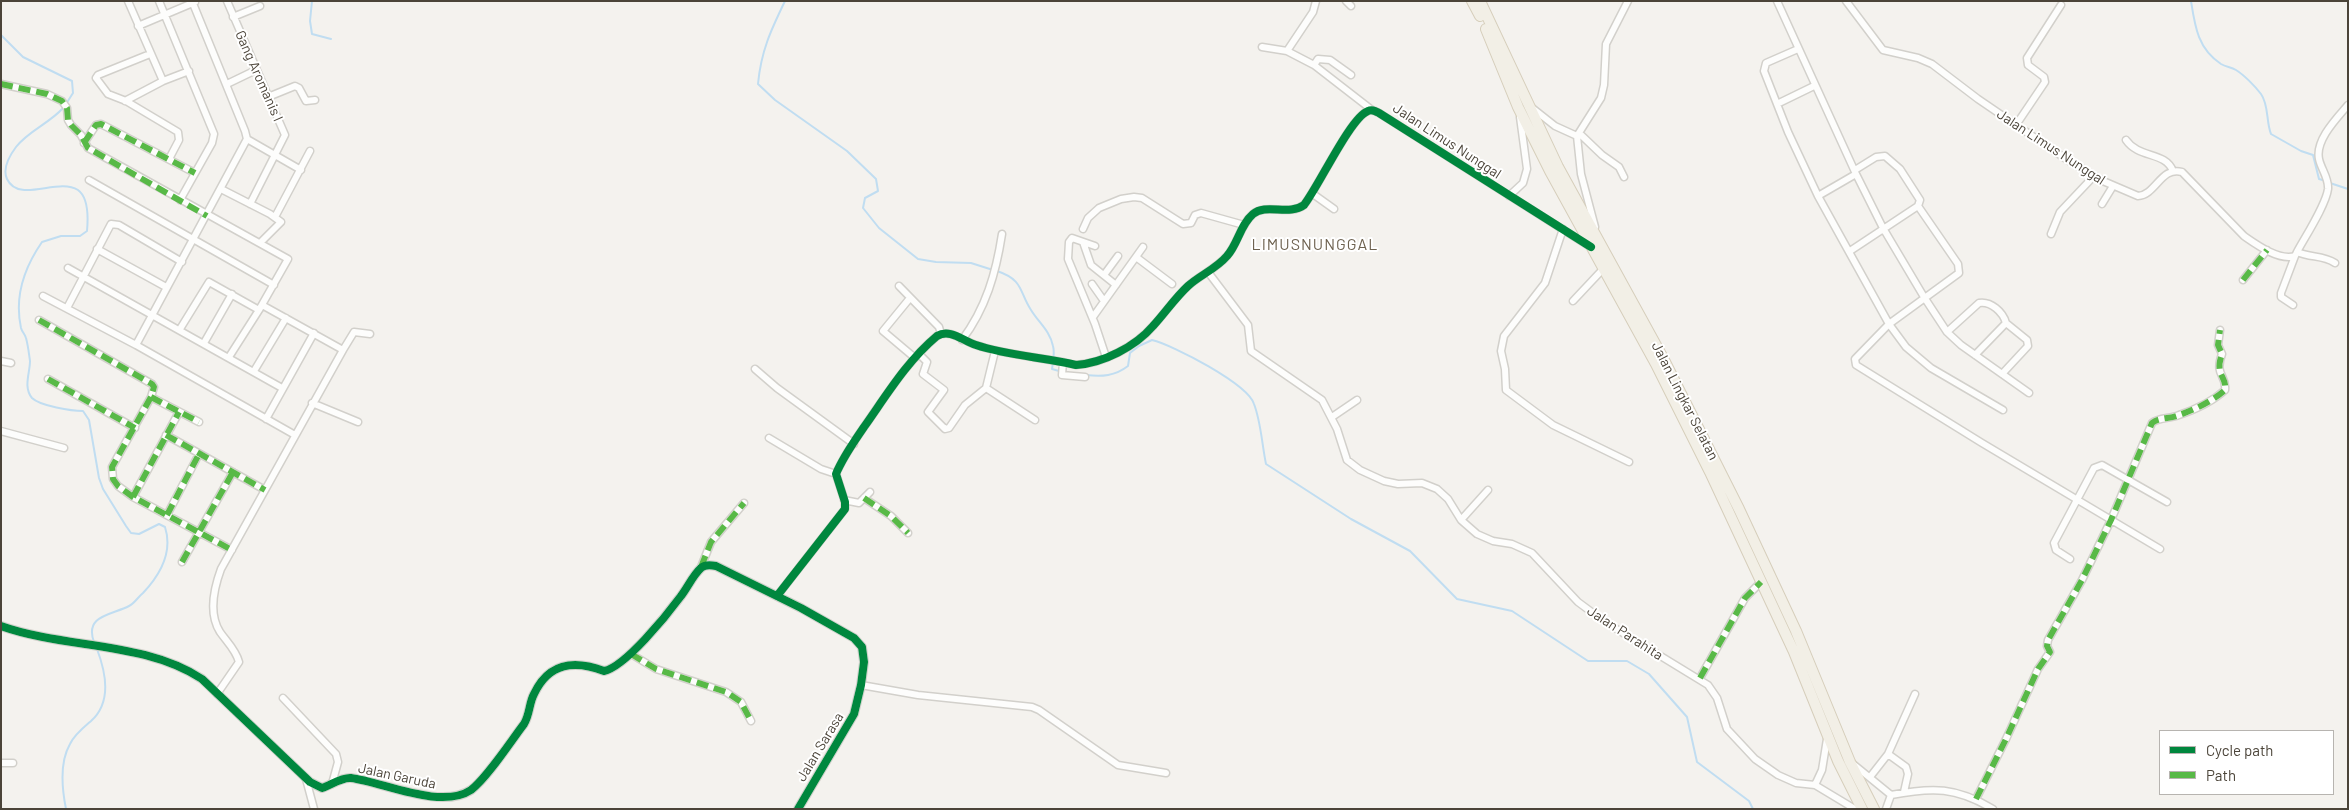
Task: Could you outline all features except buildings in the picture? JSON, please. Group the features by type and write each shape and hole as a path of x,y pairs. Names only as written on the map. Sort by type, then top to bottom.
{"main road":[{"name":"Jalan Lingkar Selatan","path":"1472,1 1523,106 1595,245 1645,324 1714,470 1796,632 1850,762 1874,809"},
{"name":"Jalan Lingkar Selatan","path":"1480,1 1523,106"},
{"name":"Jalan Lingkar Selatan","path":"1595,245 1604,268 1714,470 1761,582 1794,652 1843,772 1862,809"}],"street":[{"path":"128,1 163,81"},
{"path":"159,1 214,135 180,200"},
{"name":"Gang Aromanis I","path":"227,1 285,135 250,204"},
{"path":"1287,51 1313,12 1316,1"},
{"path":"1595,245 1581,174 1578,134 1601,98 1604,85 1606,44 1628,1"},
{"path":"1777,1 1814,86 1855,172 1883,228 1924,297 1947,332 2029,394"},
{"name":"Jalan Limus Nunggal","path":"1846,1 1883,50 1925,60 2016,125 2094,176 2113,186 2134,195 2142,196 2173,171"},
{"path":"138,26 194,2 247,139 301,170"},
{"path":"2016,125 2046,82 2044,77 2028,64 2027,58 2061,5"},
{"path":"233,17 260,6"},
{"path":"1262,47 1287,51 1314,65 1372,110"},
{"path":"1798,49 1769,61 1764,66 1764,71 1818,196 1850,251 1888,324 1906,347 1931,368 2002,410"},
{"path":"150,54 96,76 108,94 178,132 179,140 169,159"},
{"path":"1314,65 1318,59 1326,59 1351,75"},
{"path":"227,84 256,70"},
{"path":"124,101 163,81 189,71"},
{"path":"1,84 59,99 67,108 68,120 88,148 288,260 261,308 229,357"},
{"path":"268,97 295,86 299,88 304,100 315,100"},
{"path":"1777,104 1814,86"},
{"path":"2293,305 2281,297 2280,292 2296,254 2328,189 2319,156 2320,147 2334,123 2348,105"},
{"path":"1523,106 1555,126 1578,134 1619,167 1624,177"},
{"path":"1509,196 1523,183 1526,169 1523,106"},
{"name":"Jalan Limus Nunggal","path":"941,334 952,333 962,340 995,351 1076,365 1089,364 1122,350 1145,334 1186,288 1229,254 1250,217 1259,211 1290,211 1300,208 1313,194 1351,129 1362,115 1372,110 1431,144 1563,229 1595,245"},
{"path":"84,143 99,123 195,173"},
{"path":"136,345 247,139"},
{"path":"2126,140 2136,151 2166,161 2173,171 2186,175 2244,236 2268,250 2286,257 2296,254 2324,256 2335,262"},
{"path":"275,217 310,151"},
{"path":"1818,196 1876,157 1885,156 1900,169 1919,196 1920,202 1918,206 1850,251"},
{"path":"2052,234 2060,212 2094,176"},
{"path":"89,180 274,285"},
{"path":"2102,204 2113,186"},
{"path":"221,189 275,217 281,224 260,243"},
{"path":"1313,194 1334,209"},
{"path":"1083,229 1088,218 1099,208 1121,199 1138,197 1183,224 1191,223 1195,215 1201,213 1244,225"},
{"path":"1918,206 1958,264 1960,271 1888,324 1861,350 1855,359 1856,365 1889,387 2160,549"},
{"path":"67,308 110,225 114,223 182,262"},
{"path":"1563,229 1545,283 1504,336 1501,344 1506,390 1553,425 1629,462"},
{"path":"962,340 977,318 992,285 1002,234"},
{"path":"1095,246 1072,238 1070,240 1068,259 1093,317 1106,357"},
{"path":"1083,242 1091,265 1116,285"},
{"path":"1093,317 1143,247"},
{"path":"97,249 166,287"},
{"path":"2243,280 2268,250"},
{"path":"1104,275 1118,256"},
{"path":"1136,257 1172,284"},
{"path":"68,268 282,388"},
{"path":"1573,302 1604,268"},
{"name":"Jalan Parahita","path":"1208,272 1248,325 1251,351 1322,400 1332,417 1349,462 1360,470 1384,481 1398,484 1422,483 1436,489 1448,499 1461,520 1477,534 1493,541 1512,544 1532,553 1578,602 1605,622 1700,678 1717,698 1727,729 1755,759 1778,775 1796,783 1815,785 1855,809"},
{"path":"180,330 208,282 286,318 343,350"},
{"path":"1092,284 1104,301"},
{"path":"701,568 708,565 721,568 777,596 842,514 845,506 836,474 891,388 917,356 941,334 939,327 899,286"},
{"path":"204,343 232,294"},
{"path":"43,296 136,345 295,435"},
{"path":"910,298 883,331 927,362 923,374 944,390 928,412 945,429 949,428 965,405 986,388 995,351"},
{"path":"1947,332 1979,303 1992,304 2005,318 2006,323 2027,340 2028,346 2002,374"},
{"path":"254,371 286,318"},
{"path":"39,320 152,384 154,390 151,398 112,466 113,479 118,486 133,497 232,550"},
{"path":"1975,355 2006,323"},
{"path":"1976,799 2006,740 2038,669 2050,652 2047,646 2048,640 2082,580 2111,520 2127,479 2154,421 2186,412 2225,390 2226,385 2218,367 2222,354 2218,345 2220,330"},
{"path":"266,419 314,333"},
{"path":"217,694 239,662 236,653 218,629 214,602 216,584 232,550 352,333 370,334"},
{"path":"1,361 11,363"},
{"path":"1063,363 1061,373 1064,376 1085,376"},
{"path":"755,369 777,388 854,444"},
{"path":"48,379 135,428"},
{"path":"986,388 1035,420"},
{"path":"151,398 199,422"},
{"path":"1332,417 1357,400"},
{"path":"312,403 358,422"},
{"path":"133,497 179,412"},
{"path":"1,431 64,448"},
{"path":"166,436 265,490"},
{"path":"769,438 821,469 836,474"},
{"path":"166,515 199,454"},
{"path":"2070,559 2056,550 2054,543 2076,499 2098,465 2102,465 2167,502"},
{"path":"182,562 233,472"},
{"path":"1461,520 1488,490"},
{"path":"844,500 857,504 870,492"},
{"path":"864,498 891,516 908,533"},
{"path":"701,568 711,542 744,503"},
{"name":"Jalan Garuda","path":"1,626 23,633 173,664 202,679 306,778 320,788 352,778 422,796 441,798 463,795 477,785 524,724 529,716 533,695 545,677 565,666 578,664 608,670 616,667 681,597 701,568"},
{"path":"1700,678 1745,598 1761,582"},
{"name":"Jalan Sarasa","path":"777,596 859,642 863,652 861,685 850,724 798,809"},
{"path":"630,654 656,669 726,692 741,702 751,721"},
{"path":"861,685 918,695 1032,707 1118,765 1166,773"},
{"path":"1870,777 1888,754 1915,694"},
{"path":"283,698 336,754 338,762 332,784"},
{"path":"1815,785 1822,770 1828,736"},
{"path":"1888,754 1906,766 1908,774 1904,792"},
{"path":"1850,762 1891,795"},
{"path":"1,763 13,763"},
{"path":"306,778 314,809"},
{"path":"1891,795 1904,792 1943,790 1968,795 1993,809"},
{"path":"1886,809 1891,795"}],"waterway":[{"path":"312,1 310,21 312,34 331,39"},
{"path":"785,1 767,41 758,84 775,100 847,151 876,179 878,191 865,198 863,208 879,228 918,259 936,262 971,263 993,270"},
{"path":"2191,1 2196,28 2207,51 2221,64 2239,72 2256,88 2264,98 2271,134 2301,151 2313,155 2319,179 2326,181"},
{"path":"1,35 23,57 72,81 73,93 66,104"},
{"path":"63,108 21,141 9,158 5,170 7,179 13,186 20,189 29,190 60,186 78,190 84,198 87,209 87,231 80,236 61,236 42,242 30,262 22,283 19,316 21,328 27,341 30,361 29,394 36,401 49,406 83,411 89,420 99,478 103,489 126,526 131,533 139,534 159,524 165,527 167,536 166,554 155,579 131,605 101,617 96,621 92,633 94,642"},
{"path":"2330,183 2348,189"},
{"path":"997,271 1012,278 1020,287 1027,304 1052,341 1054,352 1052,369 1059,371"},
{"path":"1086,375 1108,375 1118,372 1128,366 1130,353 1152,340 1176,349 1225,376 1249,396 1254,404 1260,426 1266,464 1351,519 1410,551 1457,599 1512,611 1588,661 1627,661 1649,674 1687,717 1697,762 1749,801 1753,809"},
{"path":"66,809 62,776 64,759 74,737 98,713 104,696 105,677 97,649"}],"marked path":[{"path":"1,84 47,94 62,101 67,108 68,120 81,135 88,148 207,216"},
{"path":"84,143 96,125 101,124 195,173"},
{"path":"2243,280 2267,250"},
{"path":"39,320 152,384 154,387 151,397 112,467 113,479 118,486 133,497 232,550"},
{"path":"1976,799 2038,669 2050,652 2047,646 2048,640 2082,580 2111,520 2152,423 2197,408 2225,390 2219,367 2222,354 2218,345 2220,330"},
{"path":"48,379 135,428"},
{"path":"151,397 199,422"},
{"path":"133,497 179,412"},
{"path":"166,435 265,490"},
{"path":"167,515 199,454"},
{"path":"182,562 233,472"},
{"path":"864,498 891,516 908,533"},
{"path":"701,567 711,542 744,503"},
{"path":"1700,678 1745,598 1761,582"},
{"path":"631,654 656,669 726,692 741,702 751,721"}],"cycle path":[{"path":"777,596 845,509 845,502 836,474 849,450 889,391 916,356 937,336 947,333 952,334 988,349 1076,365 1097,361 1118,353 1146,334 1188,286 1223,261 1253,214 1264,210 1292,210 1304,205 1344,139 1361,116 1368,111 1372,110 1379,113 1591,247"},
{"path":"1,626 52,639 130,652 155,658 179,667 202,679 310,782 322,788 340,780 351,778 412,793 444,797 459,795 471,790 484,777 524,724 534,694 547,675 564,666 583,665 604,671 613,667 634,651 656,627 675,605 701,568 706,565 716,566 801,608 854,638 862,647 864,662 854,714 798,809"}],"district":[{"name":"LIMUSNUNGGAL","path":"1315,245"}]}
